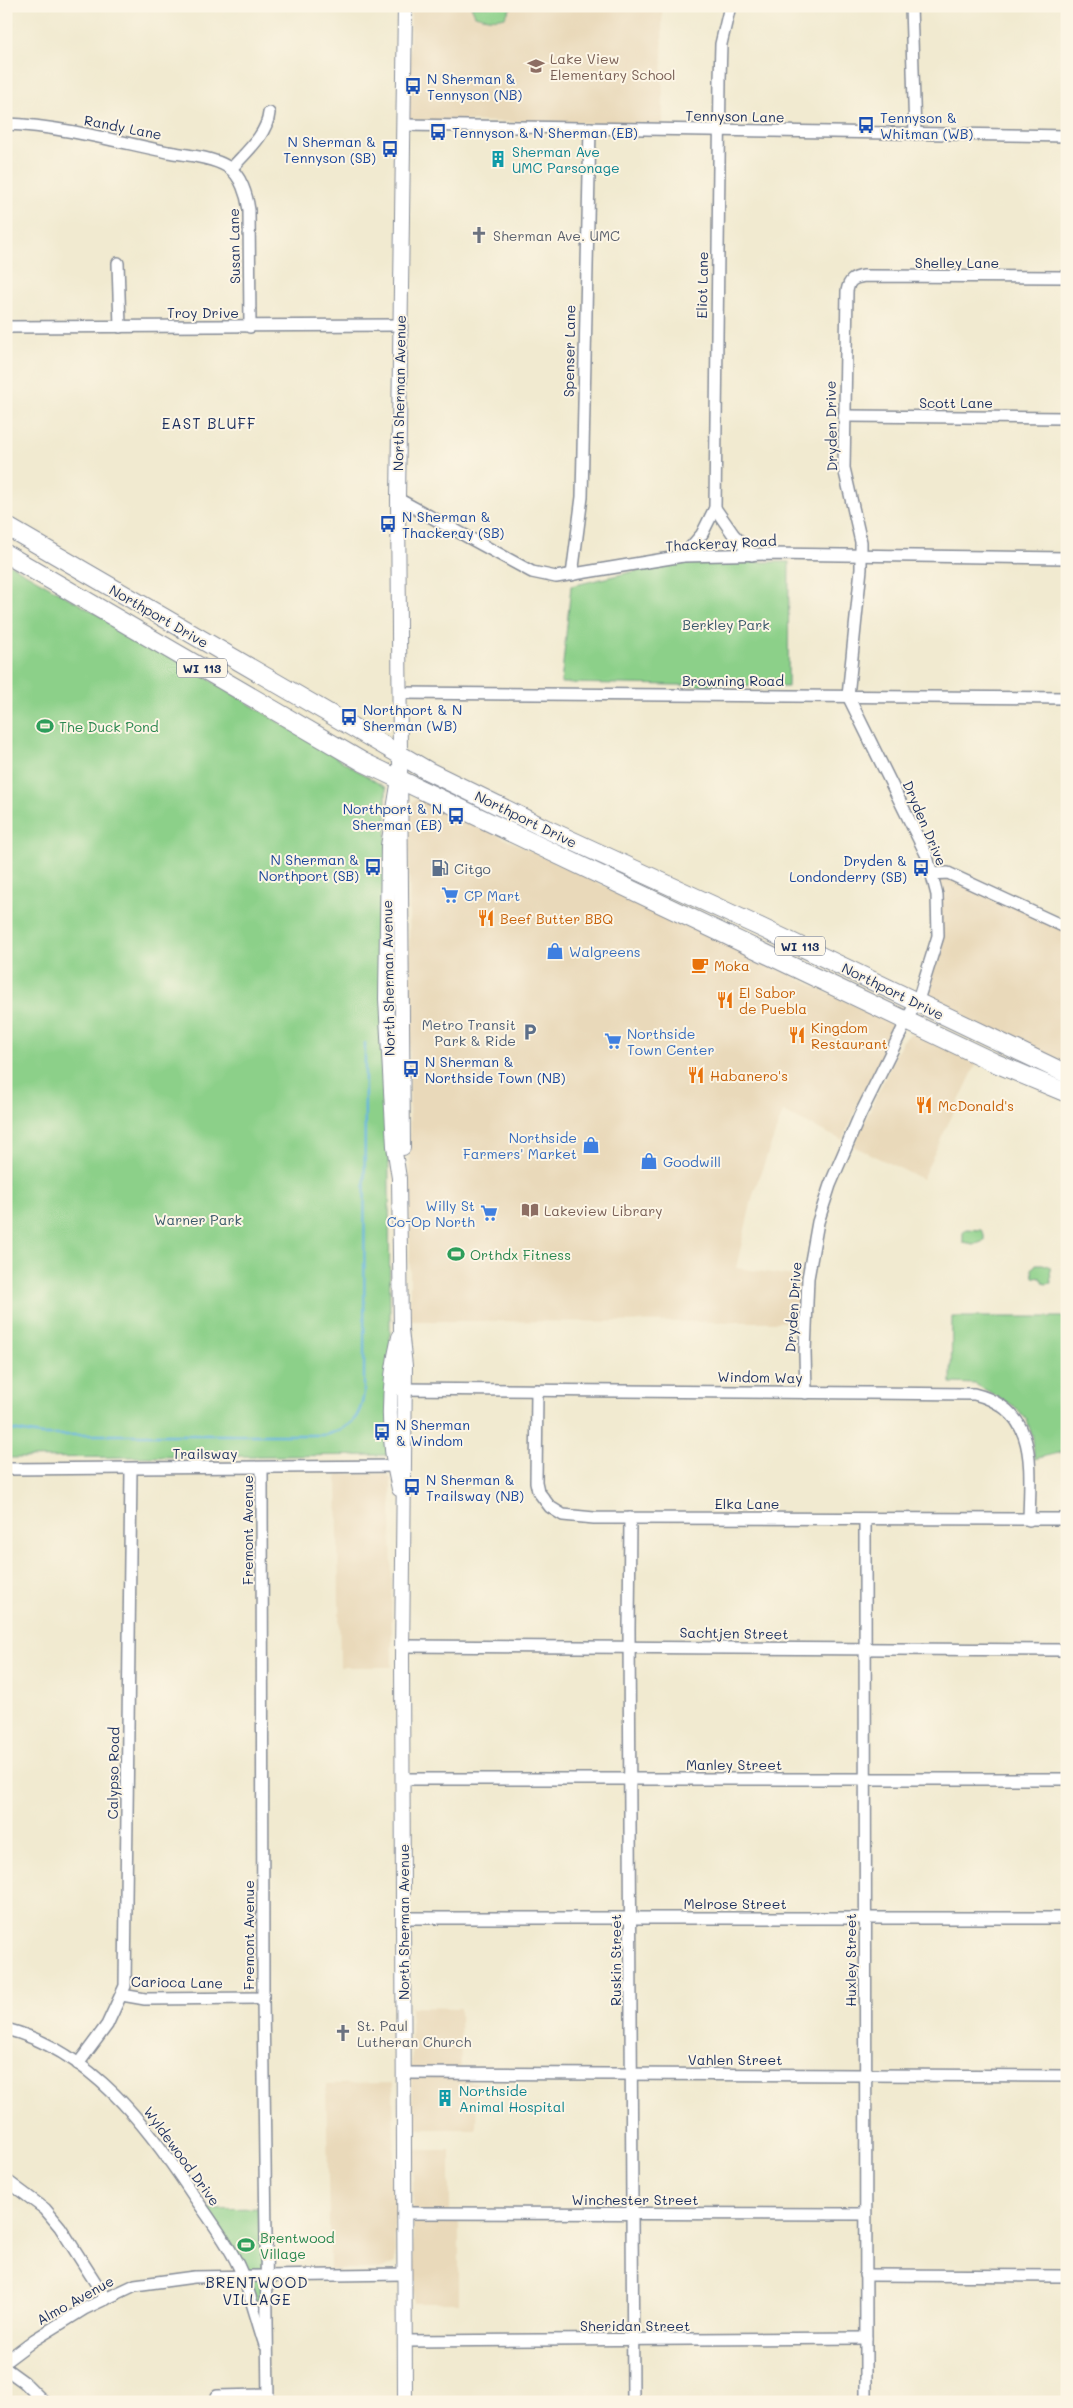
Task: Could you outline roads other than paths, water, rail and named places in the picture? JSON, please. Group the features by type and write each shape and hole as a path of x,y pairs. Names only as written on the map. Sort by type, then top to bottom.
{"main road":[{"name":"Northport Drive","path":"6,526 399,755 532,822 1067,1074"},
{"name":"Northport Drive","path":"6,554 327,742 399,779 993,1062 1067,1093"},
{"path":"642,895 660,891 684,892"}],"street":[{"name":"North Sherman Avenue","path":"405,6 398,499 399,779 389,836 386,941 387,1032 394,1146 399,1178 401,1330 406,1389 399,1466 402,1502 405,2402"},
{"name":"Eliot Lane","path":"683,556 702,534 715,508 721,44 730,6"},
{"path":"911,6 915,134"},
{"path":"231,169 263,132 269,113"},
{"name":"Randy Lane","path":"6,124 34,125 91,136 206,160 231,169"},
{"name":"Tennyson Lane","path":"403,125 1067,136"},
{"name":"Spenser Lane","path":"572,575 582,497 590,128"},
{"name":"Susan Lane","path":"231,169 246,195 249,210 250,327"},
{"path":"118,263 120,327"},
{"name":"Shelley Lane","path":"849,282 856,277 864,276 1067,277"},
{"name":"Dryden Drive","path":"806,1393 805,1352 808,1278 818,1222 830,1185 846,1148 915,1001 932,958 938,936 937,895 926,856 848,696 861,555 856,511 844,468 846,291 849,282"},
{"name":"Troy Drive","path":"6,327 400,325"},
{"name":"Scott Lane","path":"844,416 1067,418"},
{"name":"Thackeray Road","path":"398,499 532,572 549,576 572,575 683,556 861,555 1067,558"},
{"path":"715,508 733,534 752,555"},
{"name":"Browning Road","path":"399,693 1067,698"},
{"path":"932,874 948,873 1067,928"},
{"name":"North Sherman Avenue","path":"399,1466 390,1443 391,1389 401,1330"},
{"name":"Windom Way","path":"391,1389 974,1394 992,1400 1009,1410 1019,1421 1023,1430 1030,1456 1029,1520"},
{"name":"Elka Lane","path":"537,1390 536,1482 542,1498 550,1507 563,1515 630,1518 1067,1519"},
{"name":"Trailsway","path":"6,1469 399,1466"},
{"name":"Calypso Road","path":"78,2064 107,2025 125,1986 131,1468"},
{"name":"Fremont Avenue","path":"262,1468 263,1998 268,2398"},
{"name":"Ruskin Street","path":"630,1518 629,1779 633,2402"},
{"name":"Huxley Street","path":"865,1519 863,1650 866,1918 866,2402"},
{"name":"Sachtjen Street","path":"402,1646 1067,1650"},
{"name":"Manley Street","path":"402,1779 1067,1779"},
{"name":"Melrose Street","path":"403,1918 1067,1918"},
{"name":"Carioca Lane","path":"122,1995 145,1999 263,1998"},
{"name":"Wyldewood Drive","path":"6,2029 50,2047 88,2070 120,2098 142,2124 214,2224 242,2276 268,2357"},
{"name":"Vahlen Street","path":"404,2073 1067,2076"},
{"path":"6,2180 45,2209 60,2227 106,2298"},
{"name":"Winchester Street","path":"404,2213 865,2214"},
{"name":"Almo Avenue","path":"6,2361 51,2330 106,2298 135,2286 170,2279 404,2274"},
{"path":"865,2275 1067,2276"},
{"name":"Sheridan Street","path":"404,2341 866,2338"},
{"path":"6,2369 24,2382 44,2402"},
{"path":"217,2396 268,2398"}],"waterway":[{"path":"6,1429 41,1435 325,1435 342,1429 353,1421 360,1410 364,1393 365,1043"}],"place":[{"name":"Lake View Elementary School","path":"536,66"},
{"name":"N Sherman & Tennyson (NB)","path":"413,86"},
{"name":"Tennyson & Whitman (WB)","path":"866,125"},
{"name":"Tennyson & N Sherman (EB)","path":"438,132"},
{"name":"N Sherman & Tennyson (SB)","path":"390,149"},
{"name":"Sherman Ave UMC Parsonage","path":"498,159"},
{"name":"Sherman Ave. UMC","path":"479,235"},
{"name":"N Sherman & Thackeray (SB)","path":"388,524"},
{"name":"Northport & N Sherman (WB)","path":"349,717"},
{"name":"The Duck Pond","path":"45,726"},
{"name":"Northport & N Sherman (EB)","path":"456,816"},
{"name":"N Sherman & Northport (SB)","path":"373,867"},
{"name":"Citgo","path":"440,868"},
{"name":"Dryden & Londonderry (SB)","path":"921,868"},
{"name":"CP Mart","path":"450,895"},
{"name":"Beef Butter BBQ","path":"486,918"},
{"name":"Walgreens","path":"555,951"},
{"name":"Moka","path":"700,965"},
{"name":"El Sabor de Puebla","path":"725,1000"},
{"name":"Metro Transit Park & Ride","path":"530,1032"},
{"name":"Kingdom Restaurant","path":"797,1035"},
{"name":"Northside Town Center","path":"613,1041"},
{"name":"N Sherman & Northside Town (NB)","path":"411,1069"},
{"name":"Habanero's","path":"696,1075"},
{"name":"McDonald's","path":"924,1105"},
{"name":"Northside Farmers' Market","path":"591,1145"},
{"name":"Goodwill","path":"649,1161"},
{"name":"Lakeview Library","path":"530,1210"},
{"name":"Willy St Co-Op North","path":"489,1213"},
{"name":"Orthdx Fitness","path":"456,1254"},
{"name":"N Sherman & Windom","path":"382,1432"},
{"name":"N Sherman & Trailsway (NB)","path":"412,1487"},
{"name":"St. Paul Lutheran Church","path":"343,2033"},
{"name":"Northside Animal Hospital","path":"445,2098"},
{"name":"Brentwood Village","path":"246,2245"}],"district":[{"name":"EAST BLUFF","path":"209,423"},
{"name":"BRENTWOOD VILLAGE","path":"257,2290"}],"park label":[{"name":"Berkley Park","path":"726,624"},
{"name":"Warner Park","path":"198,1219"}]}
